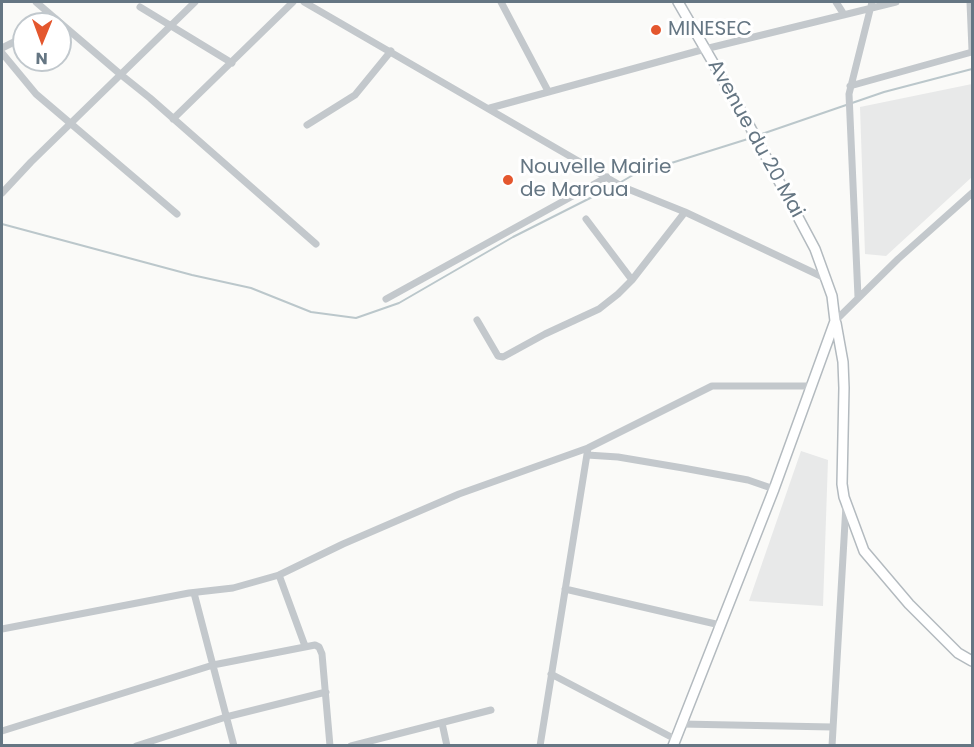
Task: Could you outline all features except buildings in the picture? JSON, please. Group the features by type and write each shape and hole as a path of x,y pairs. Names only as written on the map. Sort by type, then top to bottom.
{"street":[{"path":"36,2 48,12"},
{"path":"2,193 195,2"},
{"path":"173,119 293,2"},
{"path":"304,2 623,187 685,212 827,279"},
{"path":"501,2 548,91"},
{"name":"Avenue du 20 Mai","path":"678,2 748,123 815,249 827,279 843,362 842,484 846,502 864,551 909,604 958,652 972,661"},
{"path":"490,108 705,49 840,6 896,2"},
{"path":"850,90 972,51 970,2"},
{"path":"858,297 849,111 850,90 870,5"},
{"path":"140,7 232,63"},
{"path":"72,33 316,244"},
{"path":"308,125 355,95 391,51"},
{"path":"2,53 36,94 177,214"},
{"path":"386,299 609,178"},
{"path":"551,674 674,742 774,489 836,321 858,297 972,193"},
{"path":"477,320 498,356 508,355 544,334 599,309 632,280 685,212"},
{"path":"586,219 632,280"},
{"path":"2,629 194,593 233,588 279,575 343,544 459,494 587,452 712,386 812,386"},
{"path":"587,452 748,480 774,489"},
{"path":"540,746 587,452"},
{"path":"831,746 846,502"},
{"path":"279,575 305,646"},
{"path":"565,589 720,625"},
{"path":"194,593 234,746"},
{"path":"2,730 213,665 315,645 319,647 322,654 330,746"},
{"path":"136,746 226,717 326,692"},
{"path":"351,746 491,711"},
{"path":"442,723 447,746"},
{"path":"681,724 832,727"}],"shaded area":[{"path":"972,84 972,177 886,256 865,254 860,107"},
{"path":"801,451 828,460 823,606 749,601"}],"waterway":[{"path":"756,136 884,92 972,69"},
{"path":"621,182 633,175 751,138"},
{"path":"2,224 192,275 251,288 311,312 356,318 399,303 513,237 616,185"}],"place":[{"name":"MINESEC","path":"656,30"},
{"name":"Nouvelle Mairie de Maroua","path":"508,180"}]}
